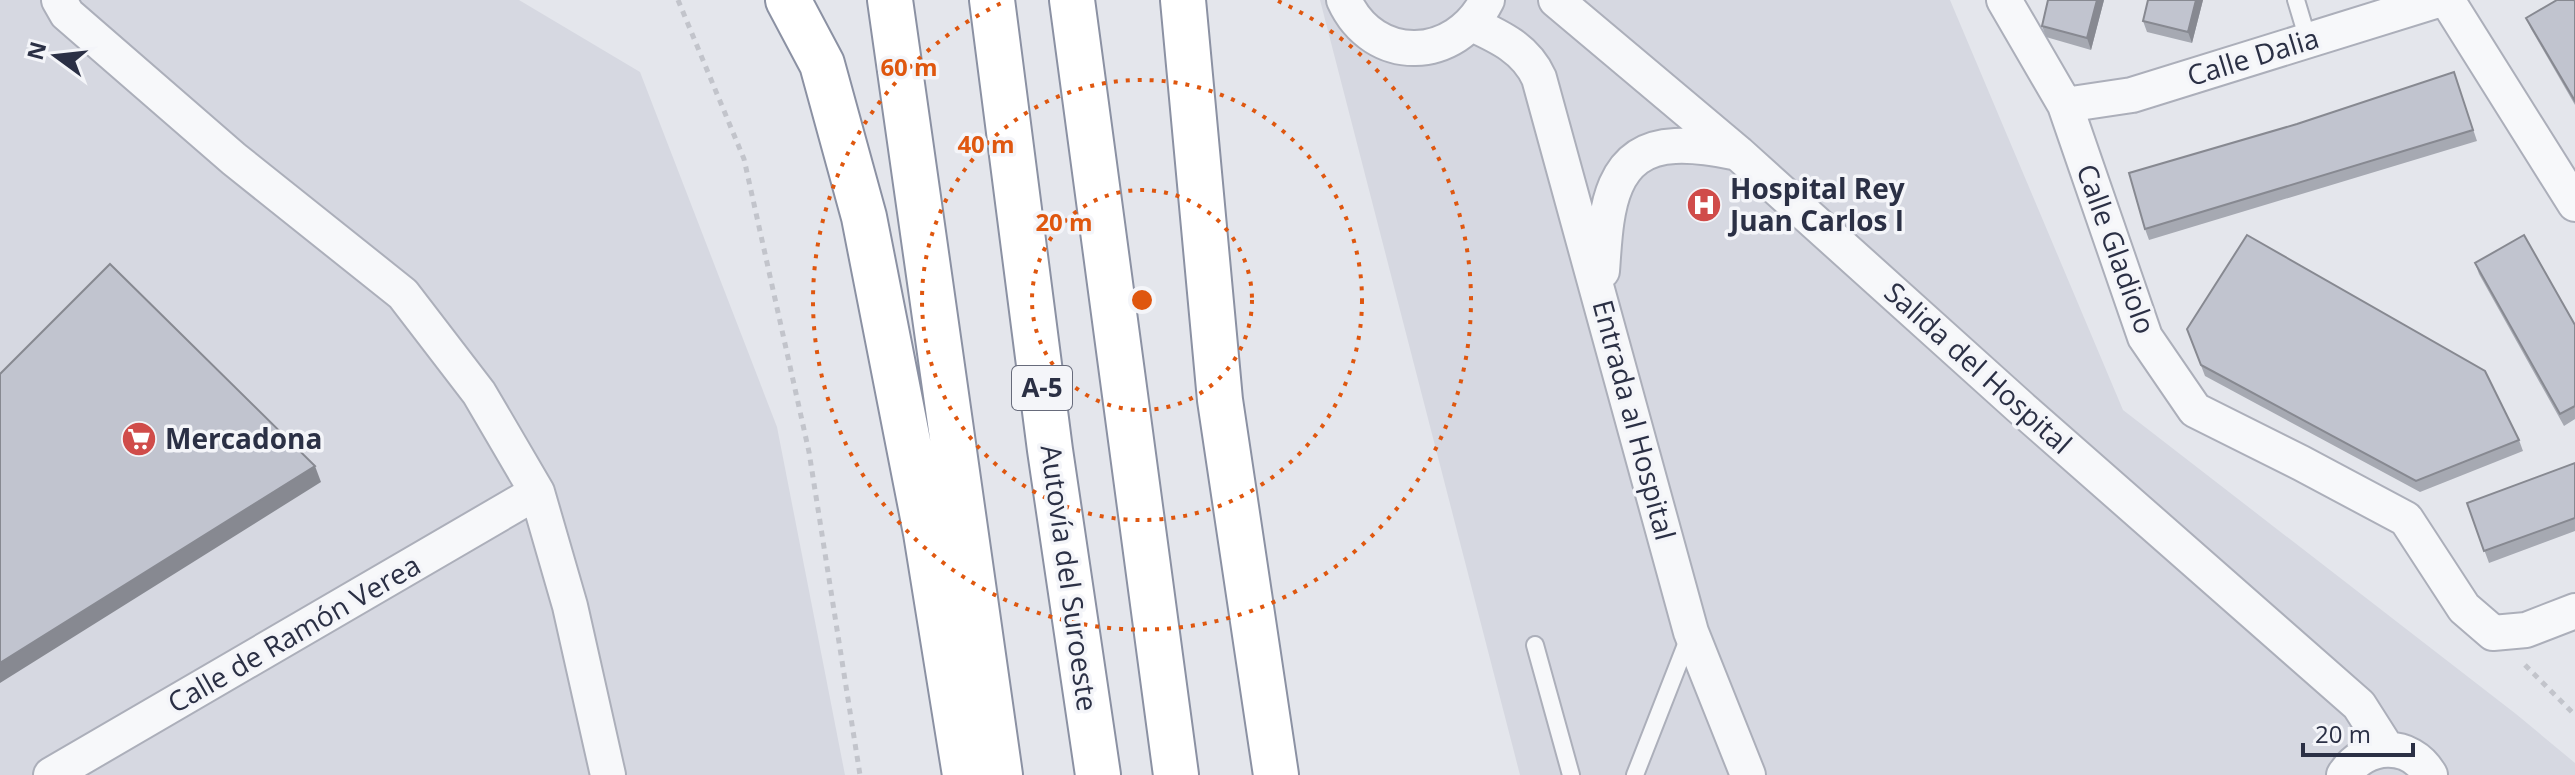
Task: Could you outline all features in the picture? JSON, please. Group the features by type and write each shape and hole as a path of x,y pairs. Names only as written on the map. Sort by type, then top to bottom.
{"highway":[{"path":"788,0 822,64 864,217 926,533 965,775"},
{"path":"890,0 1000,775"},
{"name":"Autovía del Suroeste","path":"992,0 1050,450 1098,775"},
{"path":"1072,0 1176,775"},
{"path":"1183,0 1220,400 1276,775"},
{"path":"992,718 1006,775"}],"street":[{"path":"59,0 67,14 234,159 403,294 479,393 537,492 570,606 608,775"},
{"path":"1344,0 1366,31 1391,45 1406,47 1435,46 1449,41 1480,12"},
{"name":"Salida del Hospital","path":"1556,0 1738,153 2020,407 2359,705 2387,749"},
{"name":"Calle Gladiolo","path":"2004,0 2065,105 2145,337 2195,410 2406,519 2464,608 2493,633"},
{"name":"Calle Dalia","path":"2065,105 2132,95 2438,0"},
{"path":"2447,0 2575,204"},
{"name":"Entrada al Hospital","path":"1480,12 1501,37 1532,62 1544,93 1691,632 1748,775"},
{"path":"1600,296 1607,213 1617,178 1627,167 1639,155 1673,146 1696,146 1738,153"},
{"name":"Calle de Ramón Verea","path":"51,775 537,492"},
{"path":"2493,633 2526,630 2575,611"},
{"path":"2344,775 2363,755 2387,749 2410,755 2431,774"}],"lane":[{"path":"2296,0 2308,40"},
{"path":"1635,775 1691,632"},
{"path":"1535,645 1571,775"}],"path":[{"path":"678,0 744,159 809,452 860,775"},
{"path":"2493,633 2575,715"}],"shaded area":[{"path":"0,0 519,0 640,72 777,427 845,775 0,775"},
{"name":"Hospital Rey Juan Carlos I","path":"1320,0 1950,0 2123,410 2516,714 2575,763 2575,775 1520,775"}],"building":[{"path":"2048,0 2097,0 2087,38 2042,26"},
{"path":"2148,0 2196,0 2188,32 2143,21"},
{"path":"2557,0 2575,1 2575,101 2526,18"},
{"path":"2454,72 2473,130 2145,229 2129,173 2297,124"},
{"path":"2247,235 2485,371 2519,440 2416,481 2201,365 2187,329"},
{"path":"2524,235 2575,325 2575,406 2560,414 2475,263"},
{"name":"Mercadona","path":"110,264 315,466 0,663 0,374"},
{"path":"2575,463 2575,518 2484,551 2467,503"}],"place":[{"name":"Hospital Rey Juan Carlos I","path":"1704,205"},
{"name":"Mercadona","path":"139,439"}]}
